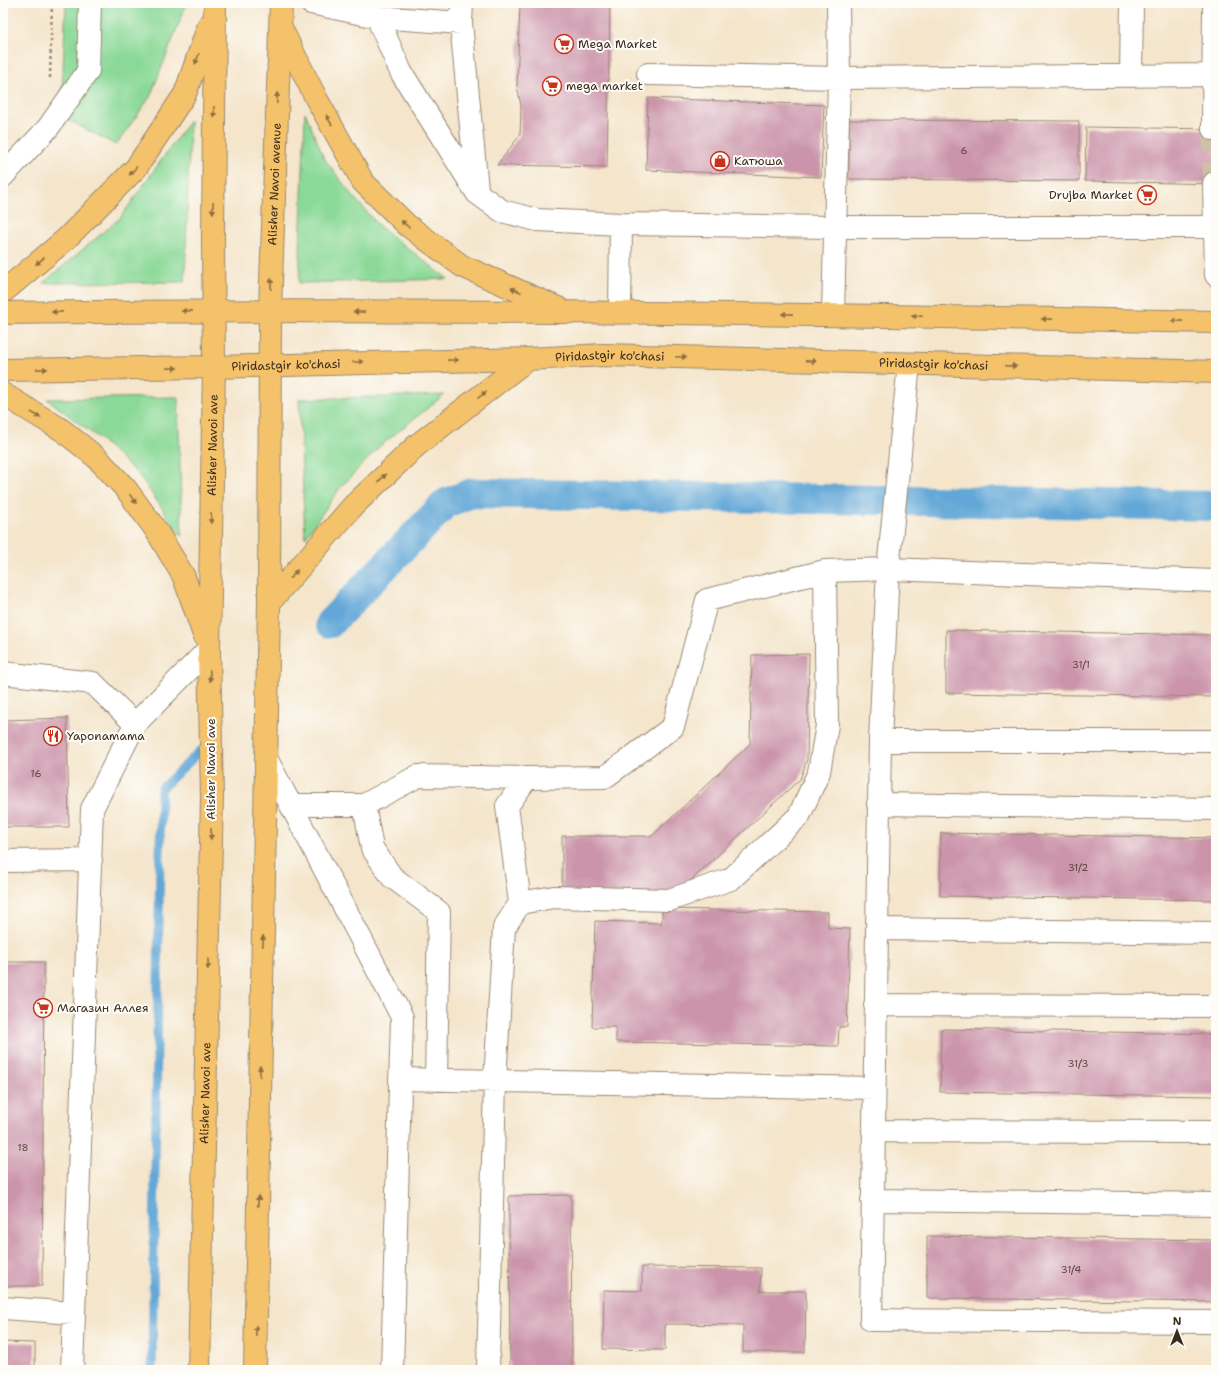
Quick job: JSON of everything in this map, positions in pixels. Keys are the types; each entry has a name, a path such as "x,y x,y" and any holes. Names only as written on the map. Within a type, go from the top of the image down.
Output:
{"main road":[{"name":"Alisher Navoi avenue","path":"270,365 270,310 281,3"},
{"path":"3,292 66,239 136,168 185,94 215,6"},
{"name":"Alisher Navoi ave","path":"199,1370 212,805 209,649 214,367 215,6"},
{"path":"280,27 316,98 363,182 407,225 462,266 565,311"},
{"path":"3,313 213,310 398,312 565,311 832,314 1216,322"},
{"name":"Piridastgir ko'chasi","path":"3,370 214,367 528,359 604,355 1216,372"},
{"path":"268,603 353,506 416,446 528,359"},
{"path":"255,1370 266,758 270,365"},
{"path":"3,394 62,430 97,458 126,489 156,530 184,577 209,649"}],"street":[{"path":"3,176 48,128 88,71 90,3"},
{"path":"311,3 377,17 462,13 477,193"},
{"path":"832,314 839,78 838,3"},
{"path":"1131,76 1132,3"},
{"path":"1213,129 1215,75 1214,3"},
{"path":"377,17 401,72 477,193 502,211 537,220 621,224 834,227 1215,227"},
{"path":"648,74 839,78 1215,75"},
{"path":"1214,183 1216,275"},
{"path":"620,312 621,224"},
{"path":"909,364 896,478 888,569 880,741 871,1320 1216,1322"},
{"path":"291,805 364,805 418,776 527,778 605,777 673,727 707,600 825,571 888,569 1216,581"},
{"path":"520,903 554,896 669,900 731,879 799,816 820,772 827,725 825,571"},
{"path":"72,1370 92,809 135,724 209,649"},
{"path":"3,673 93,683 135,724"},
{"path":"880,741 1216,741"},
{"path":"266,758 402,1017 392,1370"},
{"path":"488,1370 495,1081 504,928 520,903 507,806 527,778"},
{"path":"878,804 1216,809"},
{"path":"364,805 372,848 392,877 439,912 436,1080"},
{"path":"3,861 91,860"},
{"path":"877,929 1216,933"},
{"path":"875,1005 1216,1006"},
{"path":"400,1079 874,1088"},
{"path":"873,1131 1216,1132"},
{"path":"872,1200 1216,1204"},
{"path":"3,1308 74,1313"}],"path":[{"path":"50,81 52,3"}],"green space":[{"path":"66,3 187,3 150,97 116,145 61,116"},
{"path":"305,112 324,158 351,194 380,227 448,279 299,283"},
{"path":"190,120 185,282 43,283 120,218"},
{"path":"444,395 380,446 340,488 305,538 299,399"},
{"path":"178,397 182,537 139,475 101,440 47,399"}],"building":[{"name":"Mega Market","path":"520,3 610,3 607,167 497,165 520,135 521,106 517,86"},
{"path":"648,98 824,105 821,177 646,170"},
{"path":"849,120 1079,121 1079,181 849,179"},
{"path":"1086,127 1216,129 1216,184 1085,181"},
{"path":"946,630 1216,635 1216,697 946,693"},
{"path":"809,654 807,760 800,779 686,885 663,895 562,894 562,836 652,836 750,744 752,655"},
{"path":"67,718 69,827 3,827 3,720"},
{"path":"941,833 1216,838 1216,900 940,896"},
{"path":"662,909 828,912 828,928 850,929 847,1027 839,1027 838,1046 616,1042 616,1027 592,1027 595,921 662,923"},
{"path":"3,962 44,962 42,1286 3,1286"},
{"path":"941,1029 1216,1034 1216,1096 940,1092"},
{"path":"571,1195 572,1370 510,1370 509,1196"},
{"path":"927,1236 1216,1240 1216,1302 927,1298"},
{"path":"642,1267 761,1268 760,1291 806,1291 805,1352 743,1352 743,1325 665,1324 665,1350 603,1349 604,1290 642,1291"},
{"path":"3,1342 35,1343 35,1370 3,1370"}],"waterway":[{"path":"330,623 446,503 472,493 1216,506"},
{"path":"152,1370 161,789 200,751"}],"tunnel":[{"path":"1213,129 1214,183"}],"place":[{"name":"Mega Market","path":"564,44"},
{"name":"mega market","path":"552,86"},
{"name":"Катюша","path":"720,161"},
{"name":"Drujba Market","path":"1147,195"},
{"name":"Yaponamama","path":"53,736"},
{"name":"Магазин Аллея","path":"43,1008"}]}
